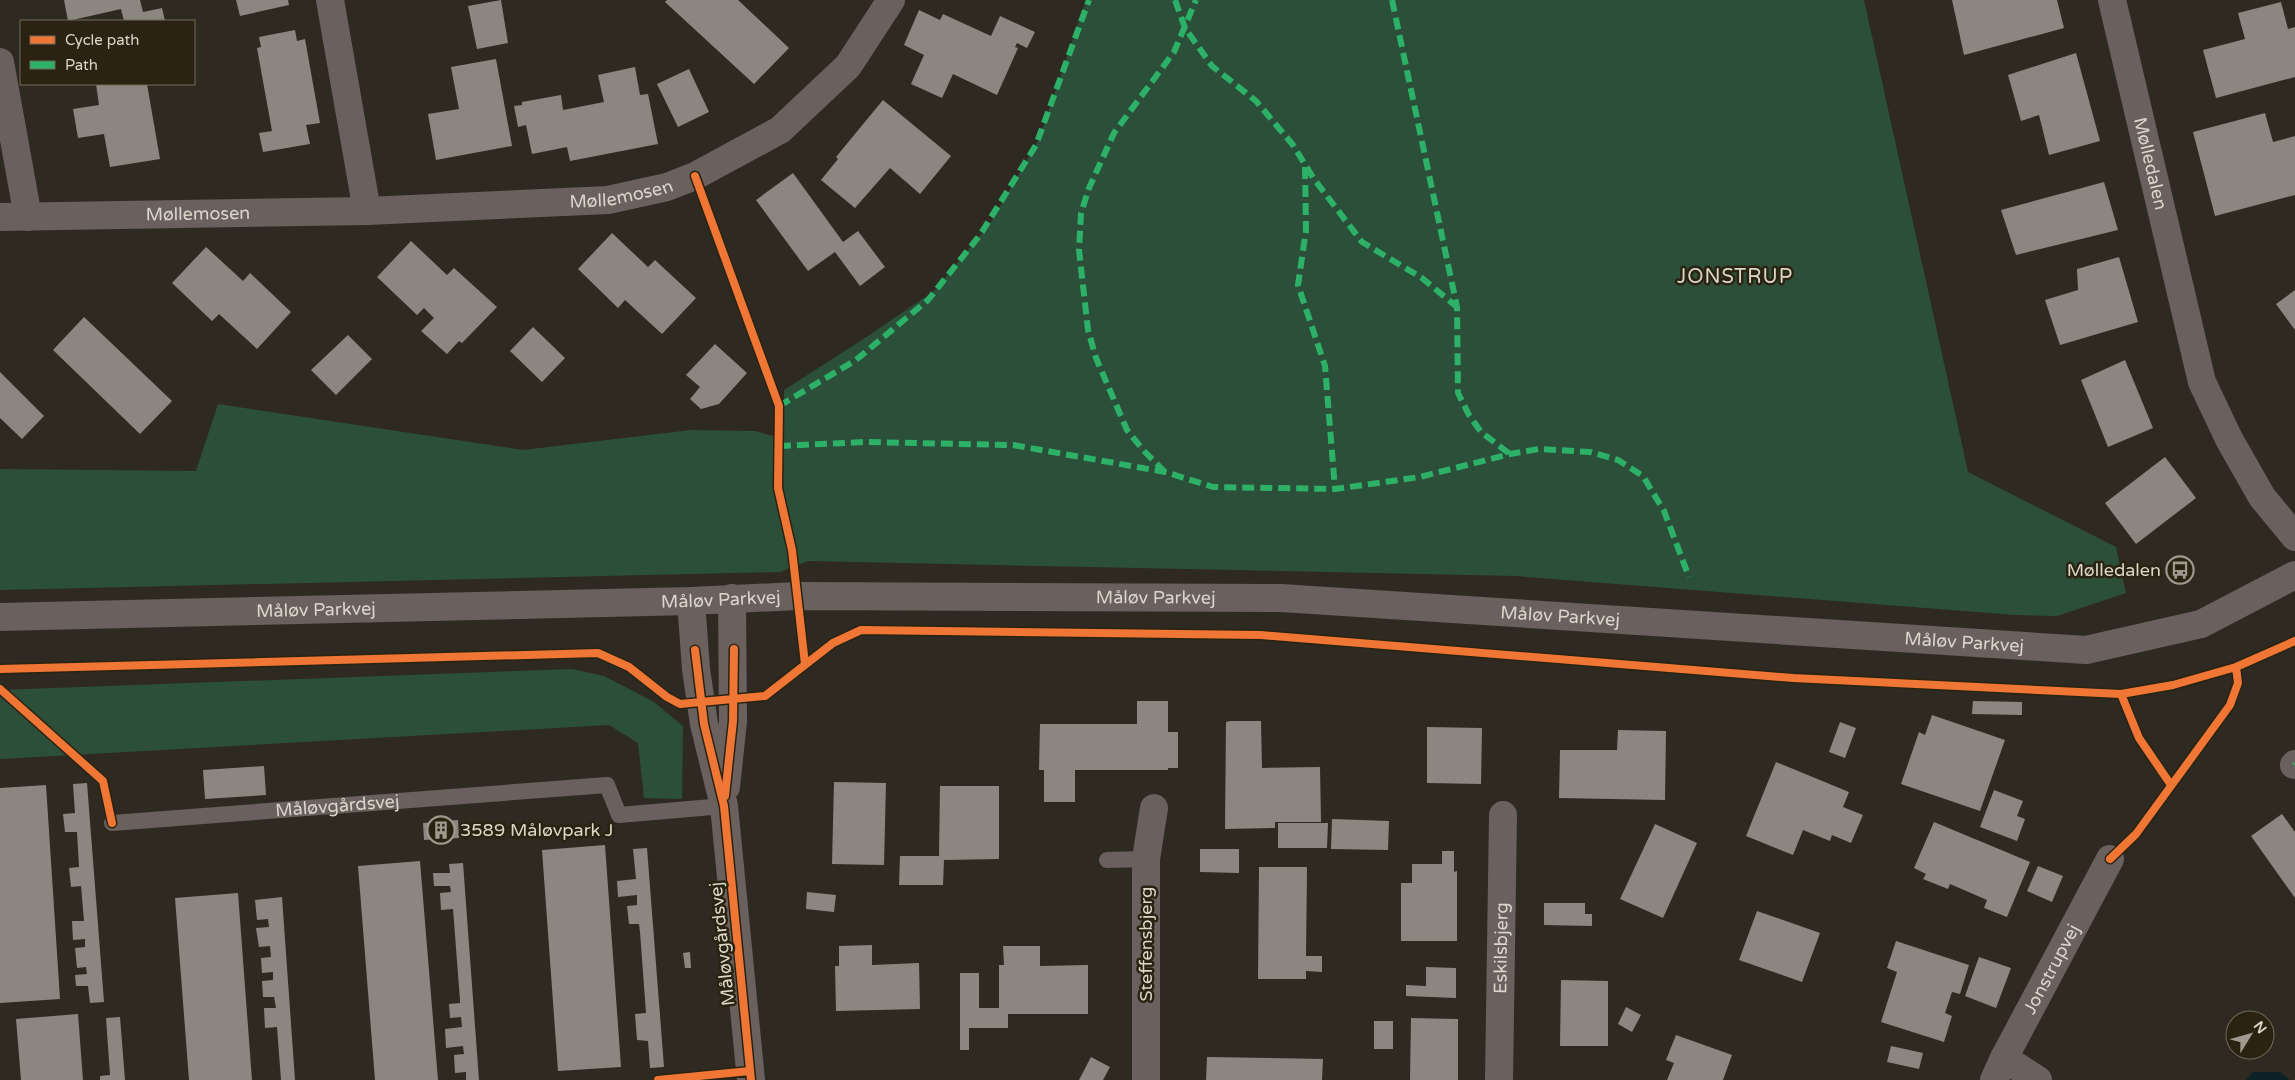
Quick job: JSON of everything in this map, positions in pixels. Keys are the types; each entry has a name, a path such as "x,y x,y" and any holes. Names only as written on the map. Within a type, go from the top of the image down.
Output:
{"street":[{"path":"330,0 367,211"},
{"name":"Møllemosen","path":"0,217 367,211 608,200 668,187 695,176 780,130 848,66 891,0"},
{"name":"Mølledalen","path":"2112,0 2202,382 2228,439 2262,496 2295,537"},
{"path":"0,62 28,217"},
{"name":"Måløv Parkvej","path":"0,617 797,596 1281,598 2086,650 2201,624 2295,575"},
{"name":"Måløvgårdsvej","path":"724,806 733,721 732,598"},
{"name":"Måløvgårdsvej","path":"691,600 696,669 704,724 724,806 751,1080"},
{"name":"Steffensbjerg","path":"1146,1080 1146,859 1154,808"},
{"name":"Eskilsbjerg","path":"1499,1080 1503,815"},
{"name":"Jonstrupvej","path":"1999,1069 2110,859"},
{"path":"1999,1069 2038,1080"}],"lane":[{"name":"Måløvgårdsvej","path":"112,823 607,785 619,815 724,806"},
{"path":"1107,860 1146,859"}],"green space":[{"path":"1086,0 1864,0 1968,472 2116,547 2126,593 2057,616 2015,615 1515,576 808,561 780,572 0,590 0,469 196,471 218,404 523,450 691,430 755,431 783,439 784,390 934,291 991,222 1039,139"},
{"path":"572,669 604,676 654,702 683,726 682,799 644,798 638,743 609,725 0,759 0,690"}],"water":[{"path":"2253,1072 2280,1072 2290,1080 2246,1080"}],"building":[{"path":"64,0 140,0 143,12 162,8 165,20 124,20 121,9 68,20"},
{"path":"236,0 288,0 289,5 240,16"},
{"path":"501,0 508,43 477,49 468,6"},
{"path":"667,0 738,0 789,48 754,84 665,2"},
{"path":"1952,0 2057,0 2064,28 1964,55"},
{"path":"2281,2 2288,29 2295,27 2295,77 2216,98 2203,50 2245,39 2238,13"},
{"path":"919,10 940,20 943,14 991,36 1000,16 1035,32 1027,48 1017,43 1015,47 1018,48 997,95 953,74 942,98 911,84 924,55 904,45"},
{"path":"295,30 297,41 305,39 320,123 306,125 310,144 263,152 259,133 272,131 257,48 261,47 259,37"},
{"path":"2076,53 2100,141 2049,155 2039,115 2021,121 2008,75"},
{"path":"496,59 512,146 436,160 428,114 459,109 451,67"},
{"path":"635,67 640,95 648,94 658,144 570,161 567,147 532,154 526,125 518,127 514,106 522,105 522,102 561,95 563,110 604,102 598,75"},
{"path":"689,69 709,112 678,127 657,84"},
{"path":"96,85 147,85 160,159 110,167 104,134 78,138 73,109 99,105"},
{"path":"883,100 951,156 920,194 890,168 855,208 821,180 838,159 836,157"},
{"path":"2265,113 2273,142 2295,136 2295,195 2215,216 2193,132"},
{"path":"793,173 843,242 858,231 885,267 860,286 835,252 808,271 756,200"},
{"path":"2104,182 2118,230 2016,255 2001,210"},
{"path":"612,233 648,267 655,260 696,298 662,334 625,300 618,308 578,269"},
{"path":"411,241 447,275 454,268 497,307 462,343 459,341 447,354 421,331 434,318 424,308 417,315 377,277"},
{"path":"206,247 243,281 250,273 291,312 257,349 219,314 212,321 172,283"},
{"path":"2119,257 2138,322 2060,345 2045,300 2078,290 2077,269"},
{"path":"2295,290 2295,330 2276,304"},
{"path":"84,317 172,401 140,434 53,350"},
{"path":"533,327 565,358 542,382 510,351"},
{"path":"348,335 372,359 336,395 311,370"},
{"path":"715,344 747,373 719,404 701,409 690,399 700,387 686,375"},
{"path":"2125,360 2153,428 2108,447 2081,380"},
{"path":"0,372 44,416 22,439 0,418"},
{"path":"2165,457 2196,498 2136,544 2105,503"},
{"path":"1137,701 1168,701 1168,732 1178,732 1178,768 1168,768 1168,770 1075,770 1075,802 1044,802 1044,770 1039,770 1040,724 1137,724"},
{"path":"1973,701 2022,702 2022,715 1972,714"},
{"path":"1932,715 2005,740 1980,811 1901,784 1919,732 1925,735"},
{"path":"1261,721 1262,768 1320,767 1321,822 1275,822 1275,828 1225,829 1226,722"},
{"path":"1840,722 1856,728 1845,758 1829,752"},
{"path":"1427,727 1482,728 1481,784 1427,783"},
{"path":"1618,730 1666,731 1665,800 1559,798 1560,750 1617,750"},
{"path":"1776,762 1849,792 1843,807 1863,815 1851,843 1832,835 1830,841 1803,830 1793,855 1746,836"},
{"path":"264,766 266,795 205,799 203,770"},
{"path":"834,782 886,783 884,865 832,864"},
{"path":"87,783 104,1002 90,1003 88,986 76,986 75,975 87,974 86,967 77,968 75,948 85,947 85,939 73,940 72,921 84,921 81,886 71,887 69,868 79,867 77,832 65,832 63,814 75,813 73,784"},
{"path":"46,785 60,999 0,1003 0,788"},
{"path":"940,786 999,786 999,859 944,860 943,885 899,885 900,856 939,856"},
{"path":"1994,790 2023,801 2017,816 2025,819 2017,841 1980,827"},
{"path":"2282,814 2295,832 2295,898 2251,836"},
{"path":"1332,819 1389,821 1388,850 1331,849"},
{"name":"3589 Måløvpark J","path":"458,820 459,838 424,840 423,823"},
{"path":"1934,822 2030,862 2007,917 1984,908 1987,900 1950,884 1948,889 1923,879 1926,874 1914,868"},
{"path":"1278,823 1328,823 1327,848 1278,848"},
{"path":"1655,824 1697,843 1663,918 1620,899"},
{"path":"605,845 621,1067 558,1071 542,850"},
{"path":"647,848 664,1067 650,1068 648,1041 637,1040 635,1014 646,1013 639,924 629,924 627,906 637,905 637,895 618,897 617,881 636,879 633,849"},
{"path":"1200,849 1239,849 1239,873 1200,872"},
{"path":"1442,851 1454,851 1454,872 1457,871 1457,941 1401,941 1401,883 1412,883 1412,864 1442,864"},
{"path":"420,861 438,1080 375,1080 358,866"},
{"path":"463,863 479,1080 466,1080 466,1072 455,1073 454,1055 464,1054 463,1046 446,1048 445,1029 462,1027 461,1017 450,1018 449,1004 460,1003 460,1000 453,909 441,910 440,893 451,892 450,886 434,886 433,873 450,873 449,864"},
{"path":"2038,866 2063,876 2052,902 2027,891"},
{"path":"1259,867 1307,867 1306,956 1322,956 1322,972 1306,971 1306,979 1258,979"},
{"path":"807,892 836,895 834,912 806,909"},
{"path":"238,893 252,1080 189,1080 175,898"},
{"path":"282,897 295,1080 281,1080 277,1027 265,1028 264,1008 276,1008 274,997 263,997 262,981 273,980 273,972 262,973 261,958 271,957 270,946 259,947 256,928 269,927 268,919 257,920 255,900"},
{"path":"1544,903 1585,903 1585,914 1592,914 1592,926 1544,925"},
{"path":"1757,911 1820,933 1802,982 1739,960"},
{"path":"1896,941 1969,965 1960,994 1952,992 1945,1013 1952,1016 1944,1042 1881,1022 1897,972 1887,968"},
{"path":"872,945 872,965 919,963 920,1009 836,1011 835,966 839,966 839,946"},
{"path":"1003,946 1040,946 1040,966 1088,965 1088,1014 1008,1014 1008,1028 969,1028 969,1050 960,1050 960,973 979,973 979,1008 999,1008 999,965 1004,965"},
{"path":"690,952 691,968 685,968 683,953"},
{"path":"1979,957 2011,968 1996,1008 1965,996"},
{"path":"1426,967 1456,968 1456,998 1406,996 1406,985 1426,986"},
{"path":"1561,980 1608,981 1608,1046 1560,1046"},
{"path":"1626,1007 1641,1015 1632,1032 1618,1024"},
{"path":"78,1014 83,1080 21,1080 16,1019"},
{"path":"120,1017 125,1080 100,1080 100,1076 110,1075 106,1018"},
{"path":"1411,1018 1458,1019 1458,1080 1410,1080"},
{"path":"1374,1021 1393,1021 1393,1049 1374,1049"},
{"path":"1676,1035 1732,1055 1723,1080 1667,1080 1674,1063 1666,1060"},
{"path":"1891,1046 1923,1053 1919,1069 1887,1062"},
{"path":"1091,1057 1110,1067 1103,1080 1079,1080"},
{"path":"1207,1057 1323,1059 1322,1080 1206,1080"}],"marked path":[{"path":"779,406 856,360 928,300 980,235 1036,145 1089,0"},
{"path":"1175,0 1185,28 1212,66 1256,101 1293,145 1314,179 1362,242 1422,278 1457,307"},
{"path":"1165,472 1127,430 1096,358 1088,330 1079,250 1081,213 1089,188 1114,133 1174,52 1196,0"},
{"path":"1392,0 1457,307 1458,393 1469,415 1481,432 1510,454"},
{"path":"1305,167 1306,230 1298,285 1325,366 1335,489"},
{"path":"779,446 865,442 1013,445 1165,472 1213,487 1335,489 1420,477 1510,454 1539,449 1590,452 1618,460 1643,476 1664,511 1689,577"}],"cycle path":[{"path":"695,176 779,406 778,488 792,550 805,664"},
{"path":"0,669 598,653 629,667 667,697 680,704 765,696 833,643 861,630 1261,635 1793,678 2121,694 2173,685 2236,667 2295,641"},
{"path":"725,796 733,721 734,649"},
{"path":"695,650 704,724 724,806 751,1080"},
{"path":"2110,859 2136,834 2230,705 2238,683 2236,667"},
{"path":"0,689 103,781 112,823"},
{"path":"2121,694 2139,738 2171,785"},
{"path":"658,1080 750,1071"}],"place":[{"name":"Mølledalen","path":"2180,570"},
{"name":"3589 Måløvpark J","path":"441,830"}],"district":[{"name":"JONSTRUP","path":"1735,277"}]}
